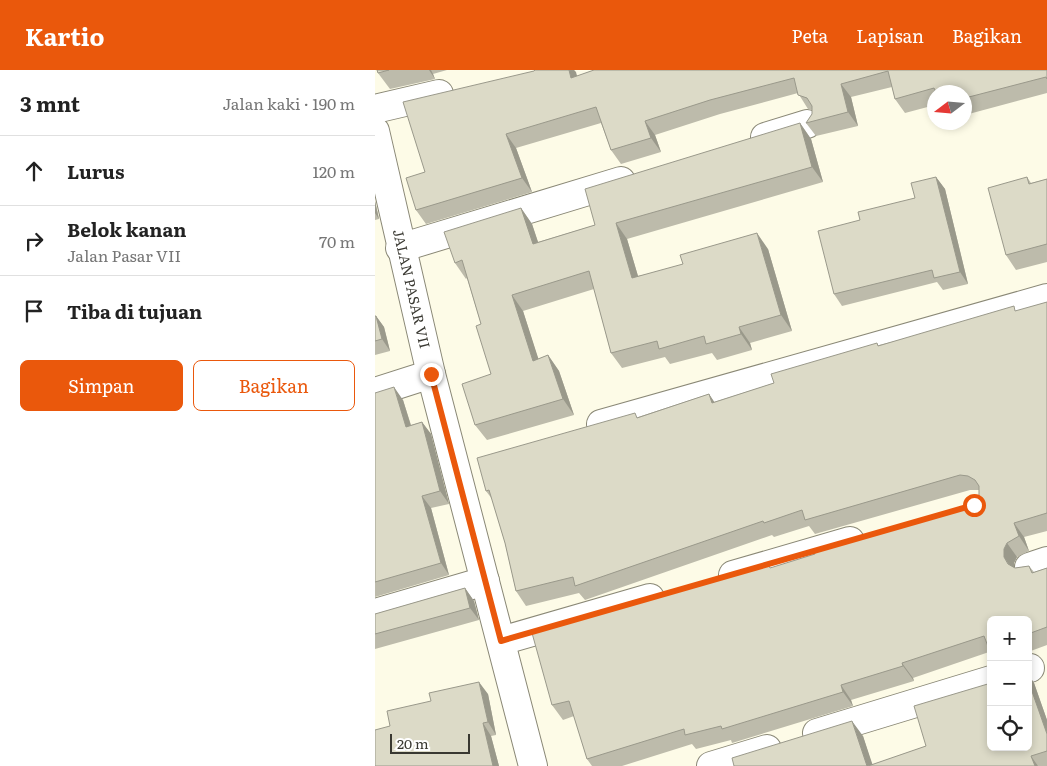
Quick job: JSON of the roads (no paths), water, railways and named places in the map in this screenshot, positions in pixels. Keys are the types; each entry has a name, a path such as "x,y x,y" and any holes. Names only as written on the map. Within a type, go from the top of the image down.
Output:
{"street":[{"path":"375,109 462,89"},
{"path":"741,144 807,124"},
{"name":"JALAN PASAR VII","path":"375,131 400,248 431,374 533,766"},
{"path":"400,248 645,174"},
{"path":"579,430 1047,298"},
{"path":"375,392 431,374"},
{"path":"454,466 483,458"},
{"path":"709,581 870,535"},
{"path":"375,613 485,581"},
{"path":"501,641 671,592"},
{"path":"711,766 987,681"}]}
